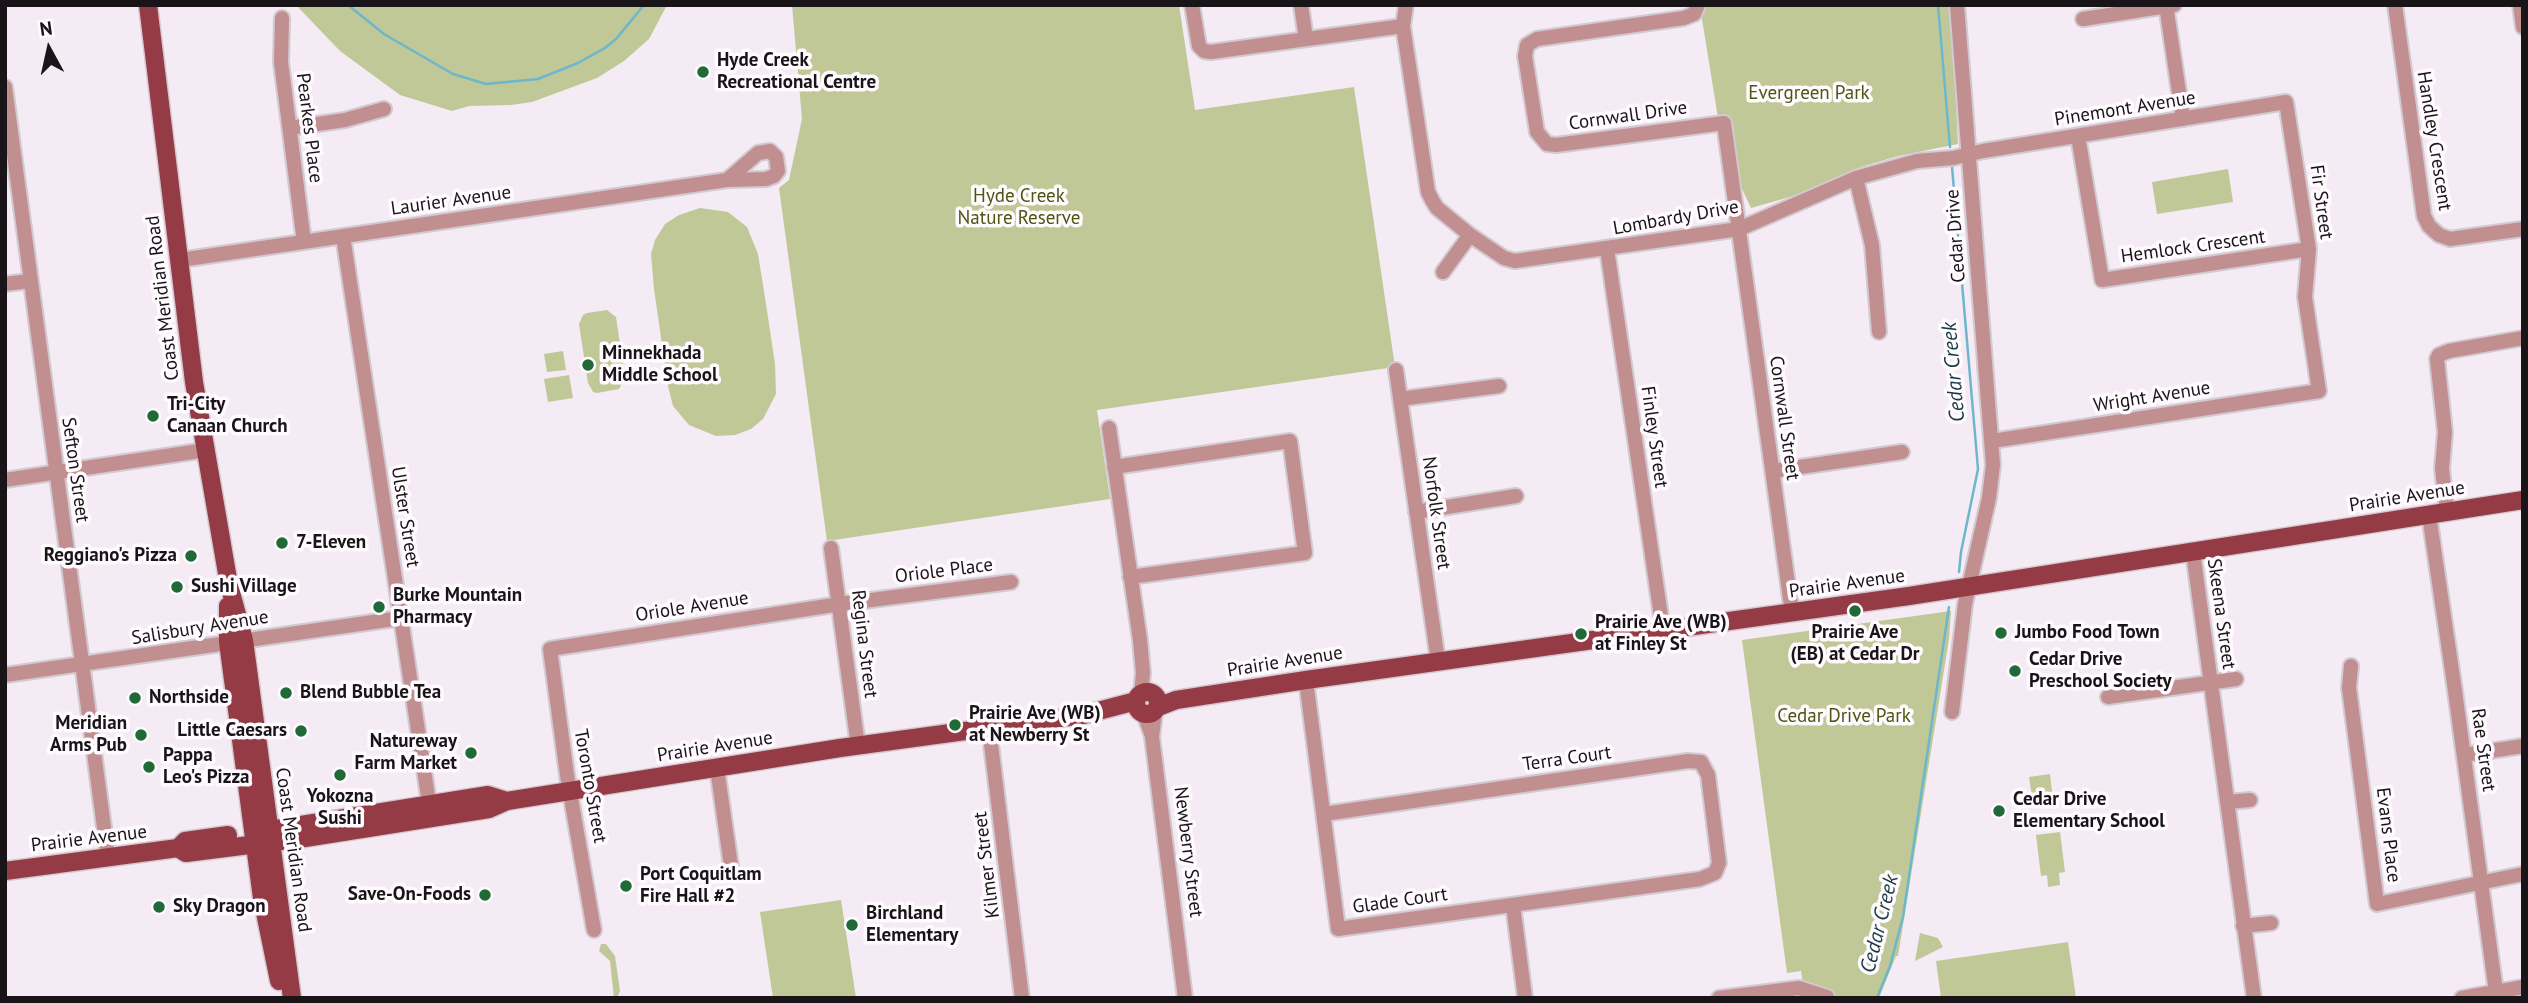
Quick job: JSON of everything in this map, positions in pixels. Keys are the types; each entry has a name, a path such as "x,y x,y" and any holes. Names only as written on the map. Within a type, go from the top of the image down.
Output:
{"main road":[{"name":"Coast Meridian Road","path":"148,5 194,382 229,585 262,837 262,898 282,998"},
{"name":"Prairie Avenue","path":"5,871 178,848 185,841 305,838 489,809 507,801 1097,712 1103,708 1792,613 2523,500"},
{"name":"Prairie Avenue","path":"262,837 429,803 488,795 507,801"},
{"name":"Coast Meridian Road","path":"262,837 275,873 292,998"},
{"path":"275,873 290,852 305,838"}],"street":[{"path":"1192,5 1200,48 1211,52 1403,26"},
{"path":"1301,5 1306,39"},
{"name":"Lombardy Drive","path":"1406,5 1403,26 1428,192 1437,208 1469,235 1504,258 1515,261 1739,229 1856,178 1917,161 1969,154"},
{"name":"Cornwall Drive","path":"1698,5 1694,14 1684,18 1537,39 1530,43 1525,56 1537,132 1543,142 1556,145 1724,123 1739,229"},
{"name":"Cedar Drive","path":"1952,712 1968,587 1989,498 1993,465 1958,5"},
{"name":"Handley Crescent","path":"2395,5 2424,216 2428,226 2450,239 2523,229"},
{"path":"2520,5 2523,27"},
{"path":"2083,19 2169,6 2183,118"},
{"name":"Pearkes Place","path":"282,18 281,62 304,242"},
{"name":"Sefton Street","path":"5,87 108,857"},
{"name":"Pinemont Avenue","path":"1969,154 2286,102"},
{"name":"Fir Street","path":"2286,102 2309,249 2305,297 2319,391"},
{"path":"290,128 345,120 384,109"},
{"name":"Hemlock Crescent","path":"2078,136 2102,280 2309,249"},
{"path":"1856,178 1872,245 1879,332"},
{"name":"Laurier Avenue","path":"180,260 727,180"},
{"name":"Cornwall Street","path":"1739,229 1792,613"},
{"path":"1443,272 1469,235"},
{"name":"Ulster Street","path":"343,236 429,803"},
{"name":"Finley Street","path":"1607,249 1663,630"},
{"path":"5,284 30,281"},
{"path":"2448,511 2442,469 2445,432 2437,359 2439,355 2449,351 2523,338"},
{"name":"Norfolk Street","path":"1396,370 1438,661"},
{"path":"1400,399 1499,386"},
{"name":"Wright Avenue","path":"1992,440 2319,391"},
{"name":"Newberry Street","path":"1109,428 1185,998"},
{"path":"1114,467 1290,441 1305,553 1130,577"},
{"path":"5,480 206,450"},
{"path":"1773,471 1902,452"},
{"path":"1416,512 1516,496"},
{"name":"Rae Street","path":"2429,515 2496,992"},
{"name":"Regina Street","path":"831,548 858,746"},
{"name":"Skeena Street","path":"2193,552 2254,998"},
{"name":"Oriole Place","path":"840,604 1011,582"},
{"name":"Oriole Avenue","path":"550,649 840,604"},
{"name":"Salisbury Avenue","path":"5,676 401,618"},
{"name":"Toronto Street","path":"550,649 570,792 594,930"},
{"name":"Evans Place","path":"2351,666 2349,688 2377,904 2482,884"},
{"name":"Skeena Street","path":"2211,682 2236,679"},
{"name":"Glade Court","path":"1306,680 1338,929 1700,879 1715,873"},
{"path":"2108,697 2211,682"},
{"name":"Kilmer Street","path":"989,728 1022,998"},
{"path":"2464,755 2523,747"},
{"name":"Terra Court","path":"1324,814 1688,761 1701,762 1708,775 1719,863 1715,873"},
{"path":"717,768 730,866"},
{"path":"2227,803 2250,800"},
{"path":"2482,884 2523,874"},
{"path":"1513,905 1525,998"},
{"path":"2243,926 2271,923"},
{"path":"2462,998 2523,987"},
{"path":"1719,998 1799,988 1827,997"}],"green space":[{"path":"296,5 667,5 649,39 624,61 597,78 532,102 469,106 452,111 400,95 340,51"},
{"name":"Hyde Creek Nature Reserve","path":"792,5 1179,5 1195,110 1354,87 1395,367 1097,410 1110,499 827,541 779,188 789,180 802,119"},
{"name":"Evergreen Park","path":"1703,5 1951,5 1958,144 1898,156 1861,167 1807,192 1751,208 1737,178 1718,118 1702,19"},
{"path":"2228,169 2233,202 2157,214 2152,182"},
{"path":"700,208 728,212 747,227 758,254 766,304 775,364 776,394 763,419 751,429 735,435 716,436 689,425 673,406 668,386 651,254 655,240 665,224 679,215"},
{"path":"607,310 616,317 625,378 619,389 597,393 593,392 588,383 579,324 587,313"},
{"path":"563,351 566,370 547,372 544,354"},
{"path":"569,375 573,398 548,402 544,379"},
{"name":"Cedar Drive Park","path":"1951,611 1949,639 1898,956 1879,998 1805,998 1801,971 1787,973 1742,640"},
{"path":"2050,774 2053,800 2033,803 2029,777"},
{"path":"2060,832 2065,872 2059,873 2060,885 2048,887 2047,875 2041,876 2036,835"},
{"path":"841,900 856,998 773,998 760,912"},
{"path":"1920,933 1938,938 1943,947 1915,961"},
{"path":"2068,942 2076,998 1941,998 1936,961"},
{"path":"601,944 606,944 615,956 620,991 617,998 614,998 610,961 599,951"}],"waterway":[{"path":"348,5 384,34 453,74 486,84 538,79 578,63 616,39 644,5"},
{"name":"Cedar Creek","path":"1938,5 1950,147"},
{"name":"Cedar Creek","path":"1952,167 1978,469 1959,572"},
{"name":"Cedar Creek","path":"1877,998 1890,966 1903,917 1949,607"}],"place":[{"name":"Hyde Creek Recreational Centre","path":"703,72"},
{"name":"Minnekhada Middle School","path":"588,365"},
{"name":"Tri-City Canaan Church","path":"153,416"},
{"name":"7-Eleven","path":"282,543"},
{"name":"Reggiano's Pizza","path":"191,556"},
{"name":"Sushi Village","path":"177,587"},
{"name":"Burke Mountain Pharmacy","path":"379,607"},
{"name":"Prairie Ave (EB) at Cedar Dr","path":"1855,611"},
{"name":"Jumbo Food Town","path":"2001,633"},
{"name":"Prairie Ave (WB) at Finley St","path":"1581,634"},
{"name":"Cedar Drive Preschool Society","path":"2015,671"},
{"name":"Blend Bubble Tea","path":"286,693"},
{"name":"Northside","path":"135,698"},
{"name":"Prairie Ave (WB) at Newberry St","path":"955,725"},
{"name":"Little Caesars","path":"301,731"},
{"name":"Meridian Arms Pub","path":"141,735"},
{"name":"Natureway Farm Market","path":"471,753"},
{"name":"Pappa Leo's Pizza","path":"149,767"},
{"name":"Yokozna Sushi","path":"340,775"},
{"name":"Cedar Drive Elementary School","path":"1999,811"},
{"name":"Port Coquitlam Fire Hall #2","path":"626,886"},
{"name":"Save-On-Foods","path":"485,895"},
{"name":"Sky Dragon","path":"159,907"},
{"name":"Birchland Elementary","path":"852,925"}]}
